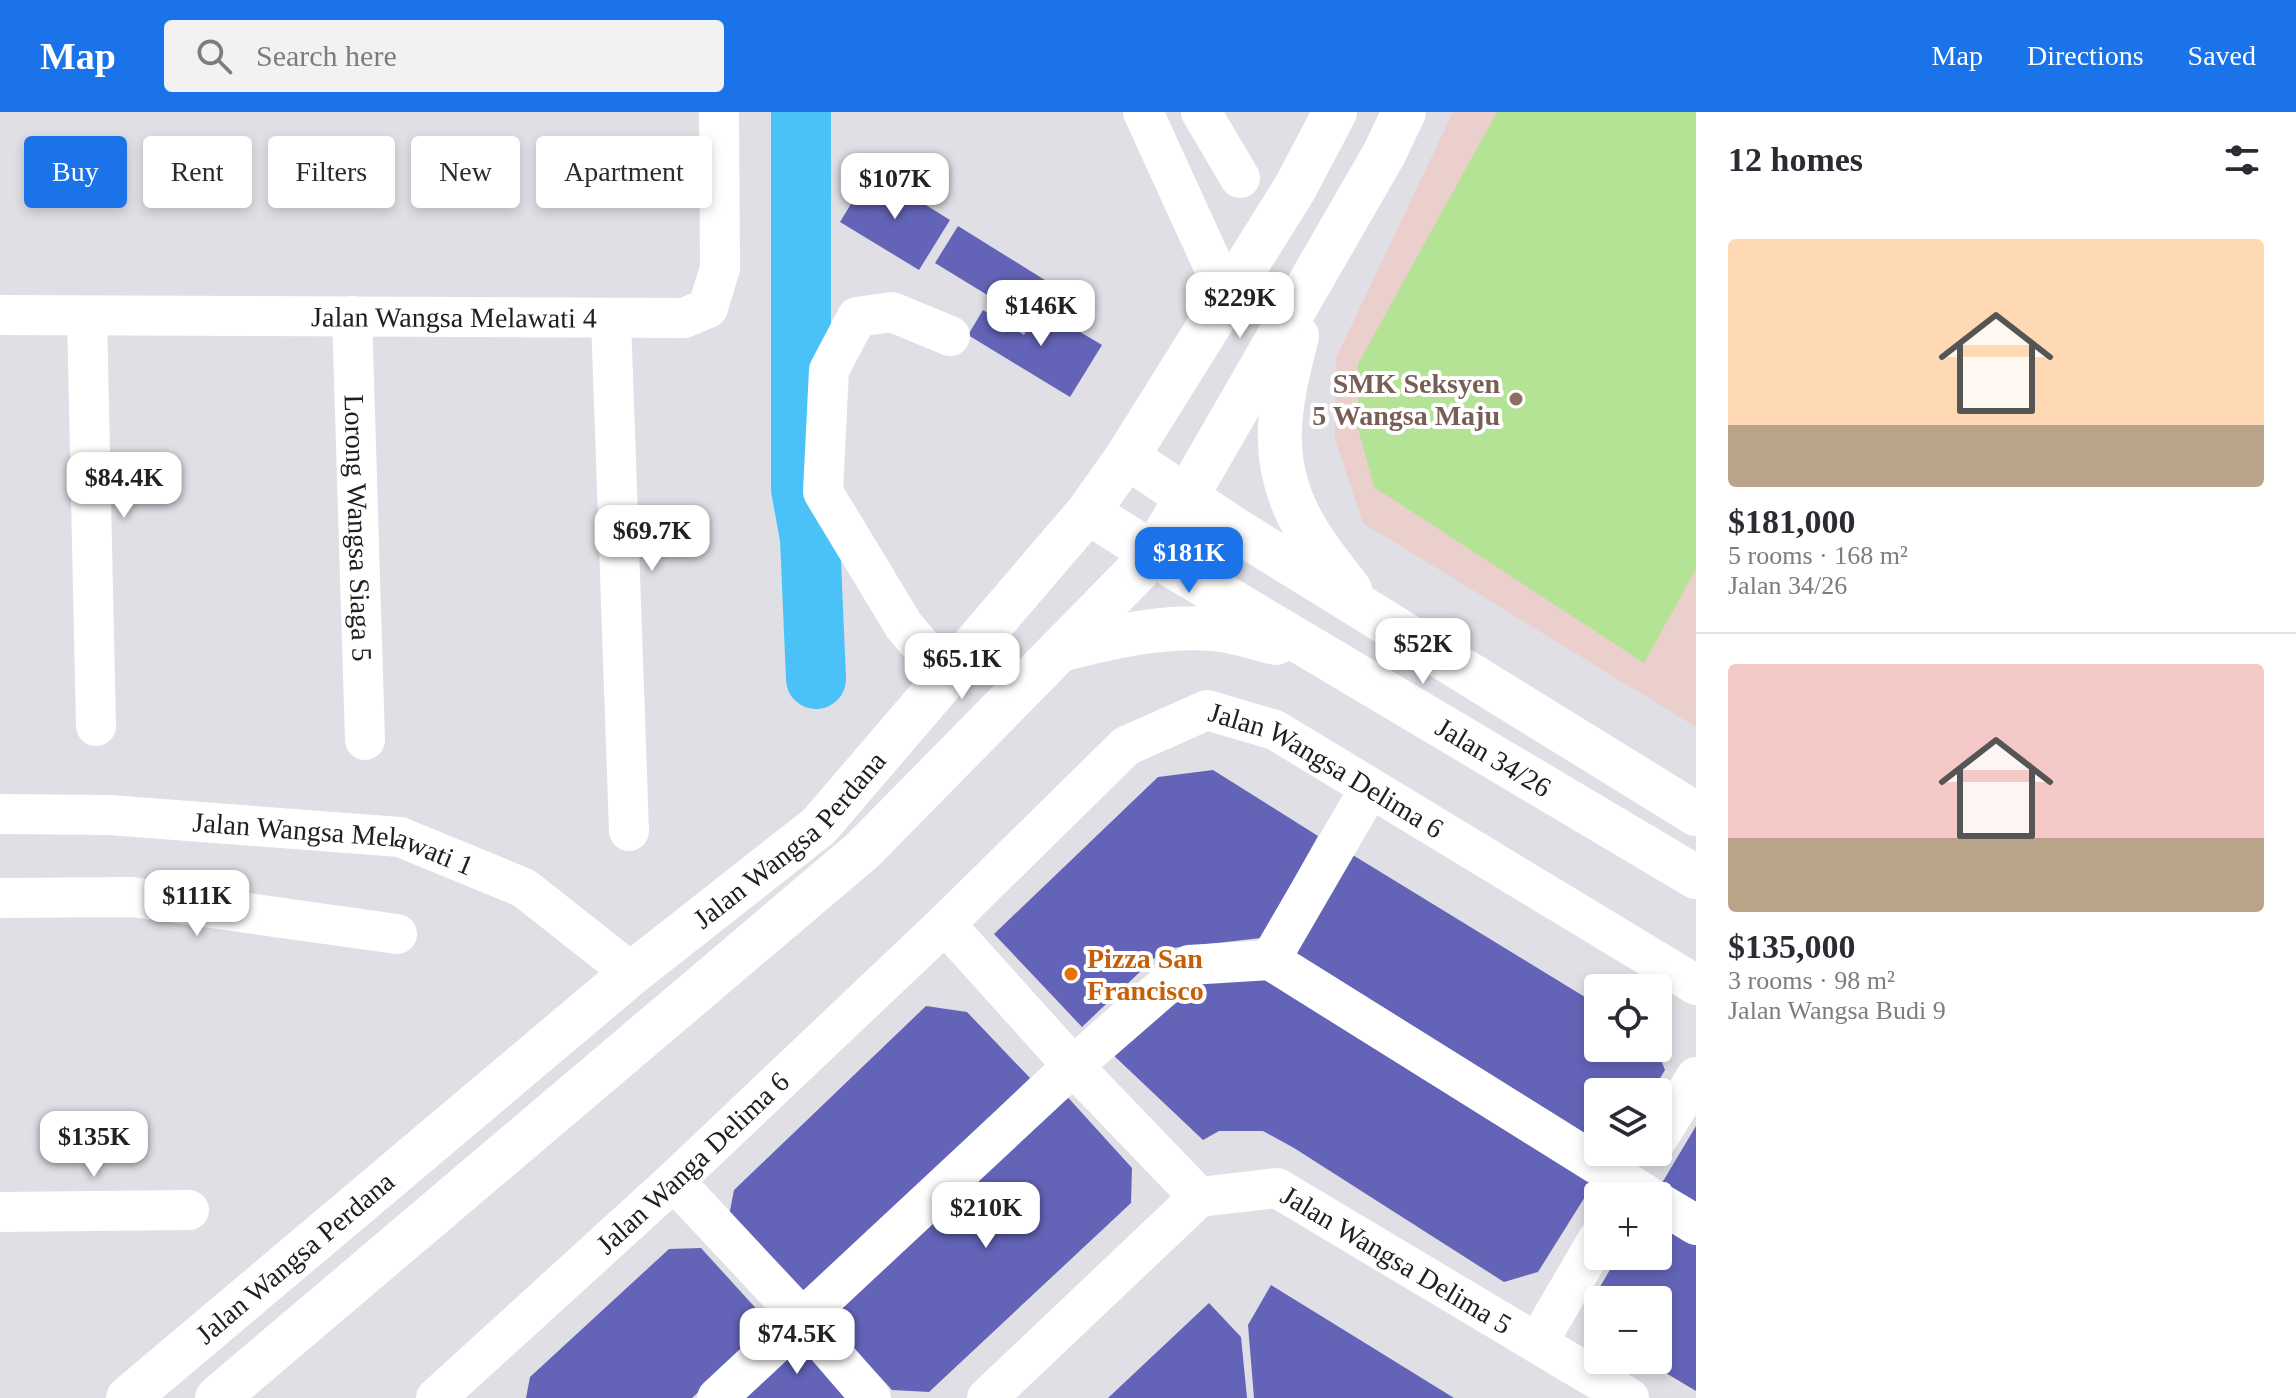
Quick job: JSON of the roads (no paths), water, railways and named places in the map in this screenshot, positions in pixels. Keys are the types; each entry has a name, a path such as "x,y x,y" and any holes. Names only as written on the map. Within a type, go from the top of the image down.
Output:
{"main road":[{"name":"Jalan Wangsa Perdana","path":"128,1398 632,973 819,826 1088,512 1127,457 1295,188 1335,112"},
{"name":"Jalan Wangsa Perdana","path":"217,1398 863,850 1153,555 1311,283 1384,154 1404,112"},
{"path":"1311,283 1283,393 1278,437 1288,492 1309,534 1364,609"},
{"name":"Jalan 34/26","path":"1127,457 1364,609 1696,814"},
{"name":"Jalan 34/26","path":"1088,512 1153,555 1696,877"},
{"path":"1060,650 1136,631 1218,629 1317,653"}],"street":[{"name":"Jalan Wangsa Melawati 4","path":"0,315 684,318 708,308 720,268 719,112"},
{"path":"1143,112 1227,296"},
{"path":"1201,112 1240,178"},
{"path":"947,676 904,626 823,492 829,370 857,317 892,312 950,336"},
{"path":"87,316 96,726"},
{"name":"Lorong Wangsa Siaga 5","path":"352,316 365,740"},
{"path":"611,318 629,831"},
{"name":"Jalan Wangsa Delima 6","path":"945,924 1126,746 1207,710 1275,730 1696,985"},
{"path":"1270,960 1370,788"},
{"name":"Jalan Wangsa Melawati 1","path":"0,814 109,815 400,837 524,888 632,973"},
{"path":"0,898 132,897 397,934"},
{"path":"945,924 1073,1066 1199,1197 987,1398"},
{"name":"Jalan Wanga Delima 6","path":"461,1390 674,1181 945,924"},
{"path":"717,1398 1073,1066 1189,965 1270,960 1635,1182"},
{"path":"1672,1116 1696,1077"},
{"path":"674,1181 802,1318 871,1398"},
{"name":"Jalan Wangsa Delima 5","path":"1199,1197 1277,1188 1629,1398"},
{"path":"1672,1208 1696,1225"},
{"path":"0,1212 189,1210"},
{"path":"1538,1342 1584,1263"}],"waterway":[{"path":"801,112 801,489 810,538 816,679"}],"place":[{"name":"SMK Seksyen 5 Wangsa Maju","path":"1516,399"},
{"name":"Pizza San Francisco","path":"1071,974"}]}
